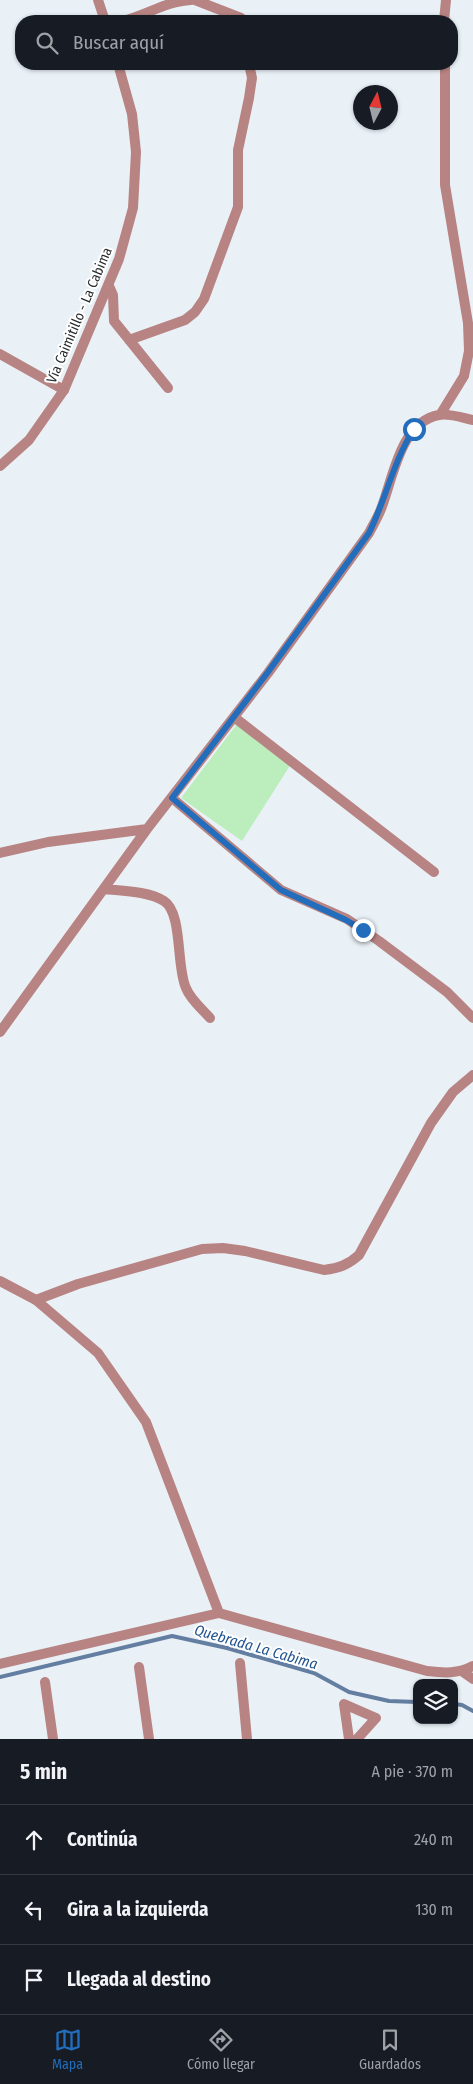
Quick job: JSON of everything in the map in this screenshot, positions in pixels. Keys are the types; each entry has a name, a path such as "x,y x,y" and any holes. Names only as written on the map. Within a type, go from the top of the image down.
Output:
{"street":[{"path":"98,0 103,15"},
{"path":"138,15 183,0 191,0"},
{"path":"195,0 233,15"},
{"path":"445,15 446,0"},
{"name":"Vía Caimitillo - La Cabima","path":"0,466 29,440 64,390 119,259 133,208 135,161 132,114 120,70"},
{"path":"129,340 185,320 195,312 204,299 238,206 238,150 249,98 252,78 250,70"},
{"path":"440,415 464,376 469,351 468,323 445,185 445,70"},
{"path":"109,286 113,294 114,321 168,388"},
{"path":"0,354 64,390"},
{"path":"0,1032 148,829 234,717 369,533 381,509 394,468 414,429 424,420 440,415 473,420"},
{"path":"234,717 434,872"},
{"path":"172,798 281,890 346,920 379,941 447,992 473,1018"},
{"path":"0,852 48,842 148,829"},
{"path":"104,889 151,895 165,901 172,909 181,972 186,989 210,1018"},
{"path":"36,1300 87,1282 202,1249 223,1248 238,1250 324,1270 350,1264 359,1255 431,1123 453,1092 473,1075"},
{"path":"0,1281 36,1300 98,1353 146,1422 219,1613"},
{"path":"0,1664 219,1613 427,1671 442,1673 463,1672 473,1666"},
{"path":"240,1663 247,1739"},
{"path":"139,1667 148,1739"},
{"path":"463,1672 473,1679"},
{"path":"45,1682 53,1739"},
{"path":"349,1739 344,1704 376,1718 357,1739"}],"green space":[{"path":"237,724 291,764 242,841 181,798"}],"waterway":[{"name":"Quebrada La Cabima","path":"0,1677 172,1636 227,1648 314,1673 349,1692 389,1701 413,1702"},
{"name":"Quebrada La Cabima","path":"458,1704 473,1711"}],"route":[{"path":"363,930 346,920 281,890 172,798 268,672 369,533 381,509 394,468 414,429"}]}
